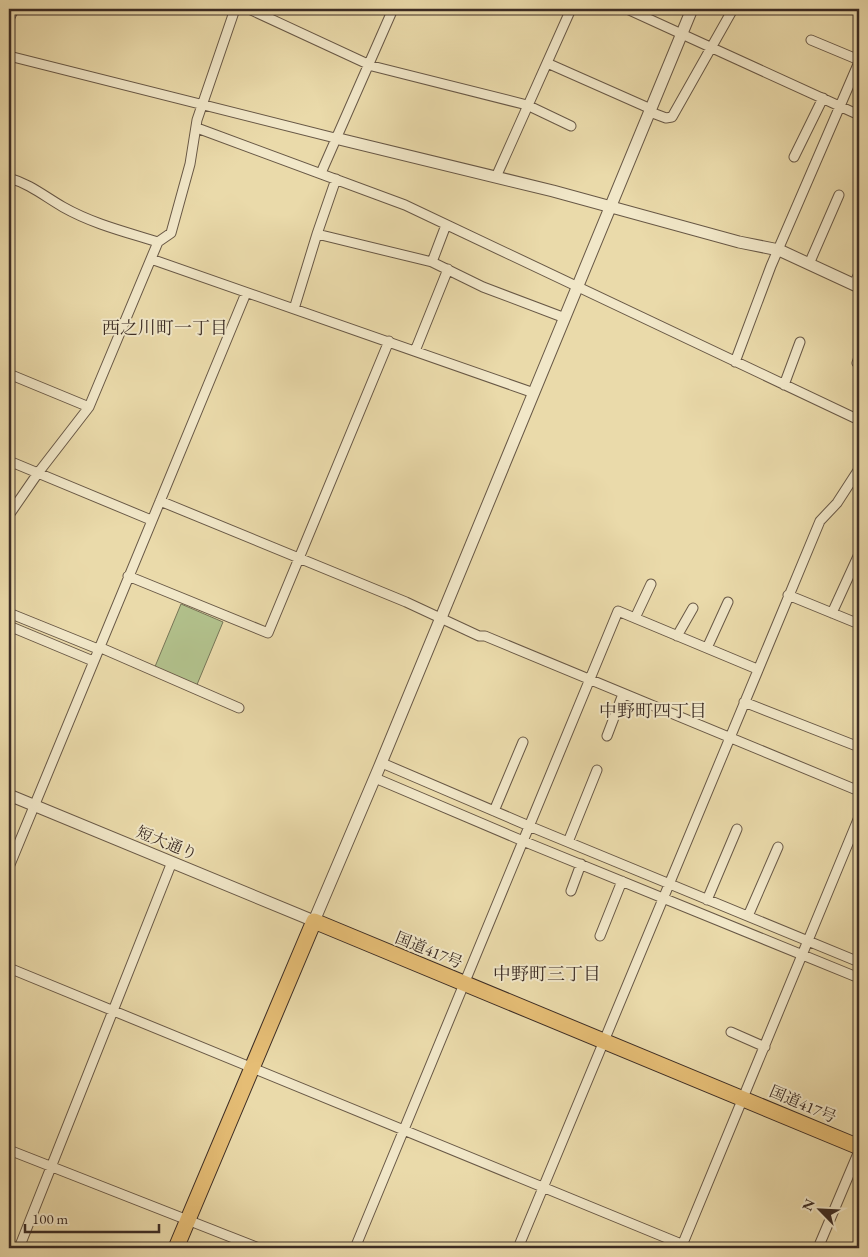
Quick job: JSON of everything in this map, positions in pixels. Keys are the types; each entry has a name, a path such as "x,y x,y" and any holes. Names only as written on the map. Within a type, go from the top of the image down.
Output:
{"highway":[{"name":"国道417号","path":"314,921 859,1147"},
{"path":"176,1248 314,921"}],"street":[{"path":"9,19 14,9"},
{"path":"9,515 38,473 89,408 158,242 171,233 190,164 197,120 235,9"},
{"path":"249,9 369,64 527,105 571,126"},
{"path":"321,173 393,9"},
{"path":"496,177 571,9"},
{"path":"627,9 859,115"},
{"path":"314,921 441,619 692,9"},
{"path":"547,63 666,118 672,117 733,9"},
{"path":"735,362 778,250 859,61 810,40"},
{"path":"9,56 496,177 739,242 778,250 857,286 859,273"},
{"path":"794,157 823,98"},
{"path":"197,128 405,206 859,420"},
{"path":"9,178 35,188 62,207 93,222 158,242"},
{"path":"294,309 336,179"},
{"path":"809,264 839,195"},
{"path":"432,262 446,225"},
{"path":"317,234 432,262 482,287 565,318"},
{"path":"151,259 534,392"},
{"path":"415,351 448,269"},
{"path":"9,867 246,293"},
{"path":"128,576 268,633 389,341"},
{"path":"784,385 800,342"},
{"path":"9,374 89,408"},
{"path":"9,461 151,520"},
{"path":"518,1248 820,521 856,482 859,469"},
{"path":"160,501 859,791"},
{"path":"832,613 859,554"},
{"path":"635,618 651,584"},
{"path":"788,595 859,624"},
{"path":"707,648 728,602"},
{"path":"677,636 693,608"},
{"path":"355,1248 618,611 757,669"},
{"path":"9,613 96,653 239,708"},
{"path":"9,626 96,653"},
{"path":"607,736 623,694"},
{"path":"744,702 859,747"},
{"path":"494,811 523,742"},
{"path":"568,842 598,770"},
{"path":"378,771 494,811 526,833 581,864 622,881 707,900 748,916 859,978"},
{"path":"378,771 526,833 568,842 666,891 806,948 859,962"},
{"name":"短大通り","path":"9,795 314,921"},
{"path":"681,1246 744,1099 859,818"},
{"path":"707,900 737,829"},
{"path":"748,916 778,847"},
{"path":"19,1248 172,862"},
{"path":"571,891 581,864"},
{"path":"600,936 622,881"},
{"path":"9,968 252,1066 681,1246 691,1248"},
{"path":"730,1032 765,1047"},
{"path":"9,1150 259,1248"},
{"path":"818,1248 859,1151"}],"green space":[{"path":"181,604 223,622 196,687 154,669"}],"district":[{"name":"西之川町一丁目","path":"165,327"},
{"name":"中野町四丁目","path":"653,710"},
{"name":"中野町三丁目","path":"547,973"}]}
